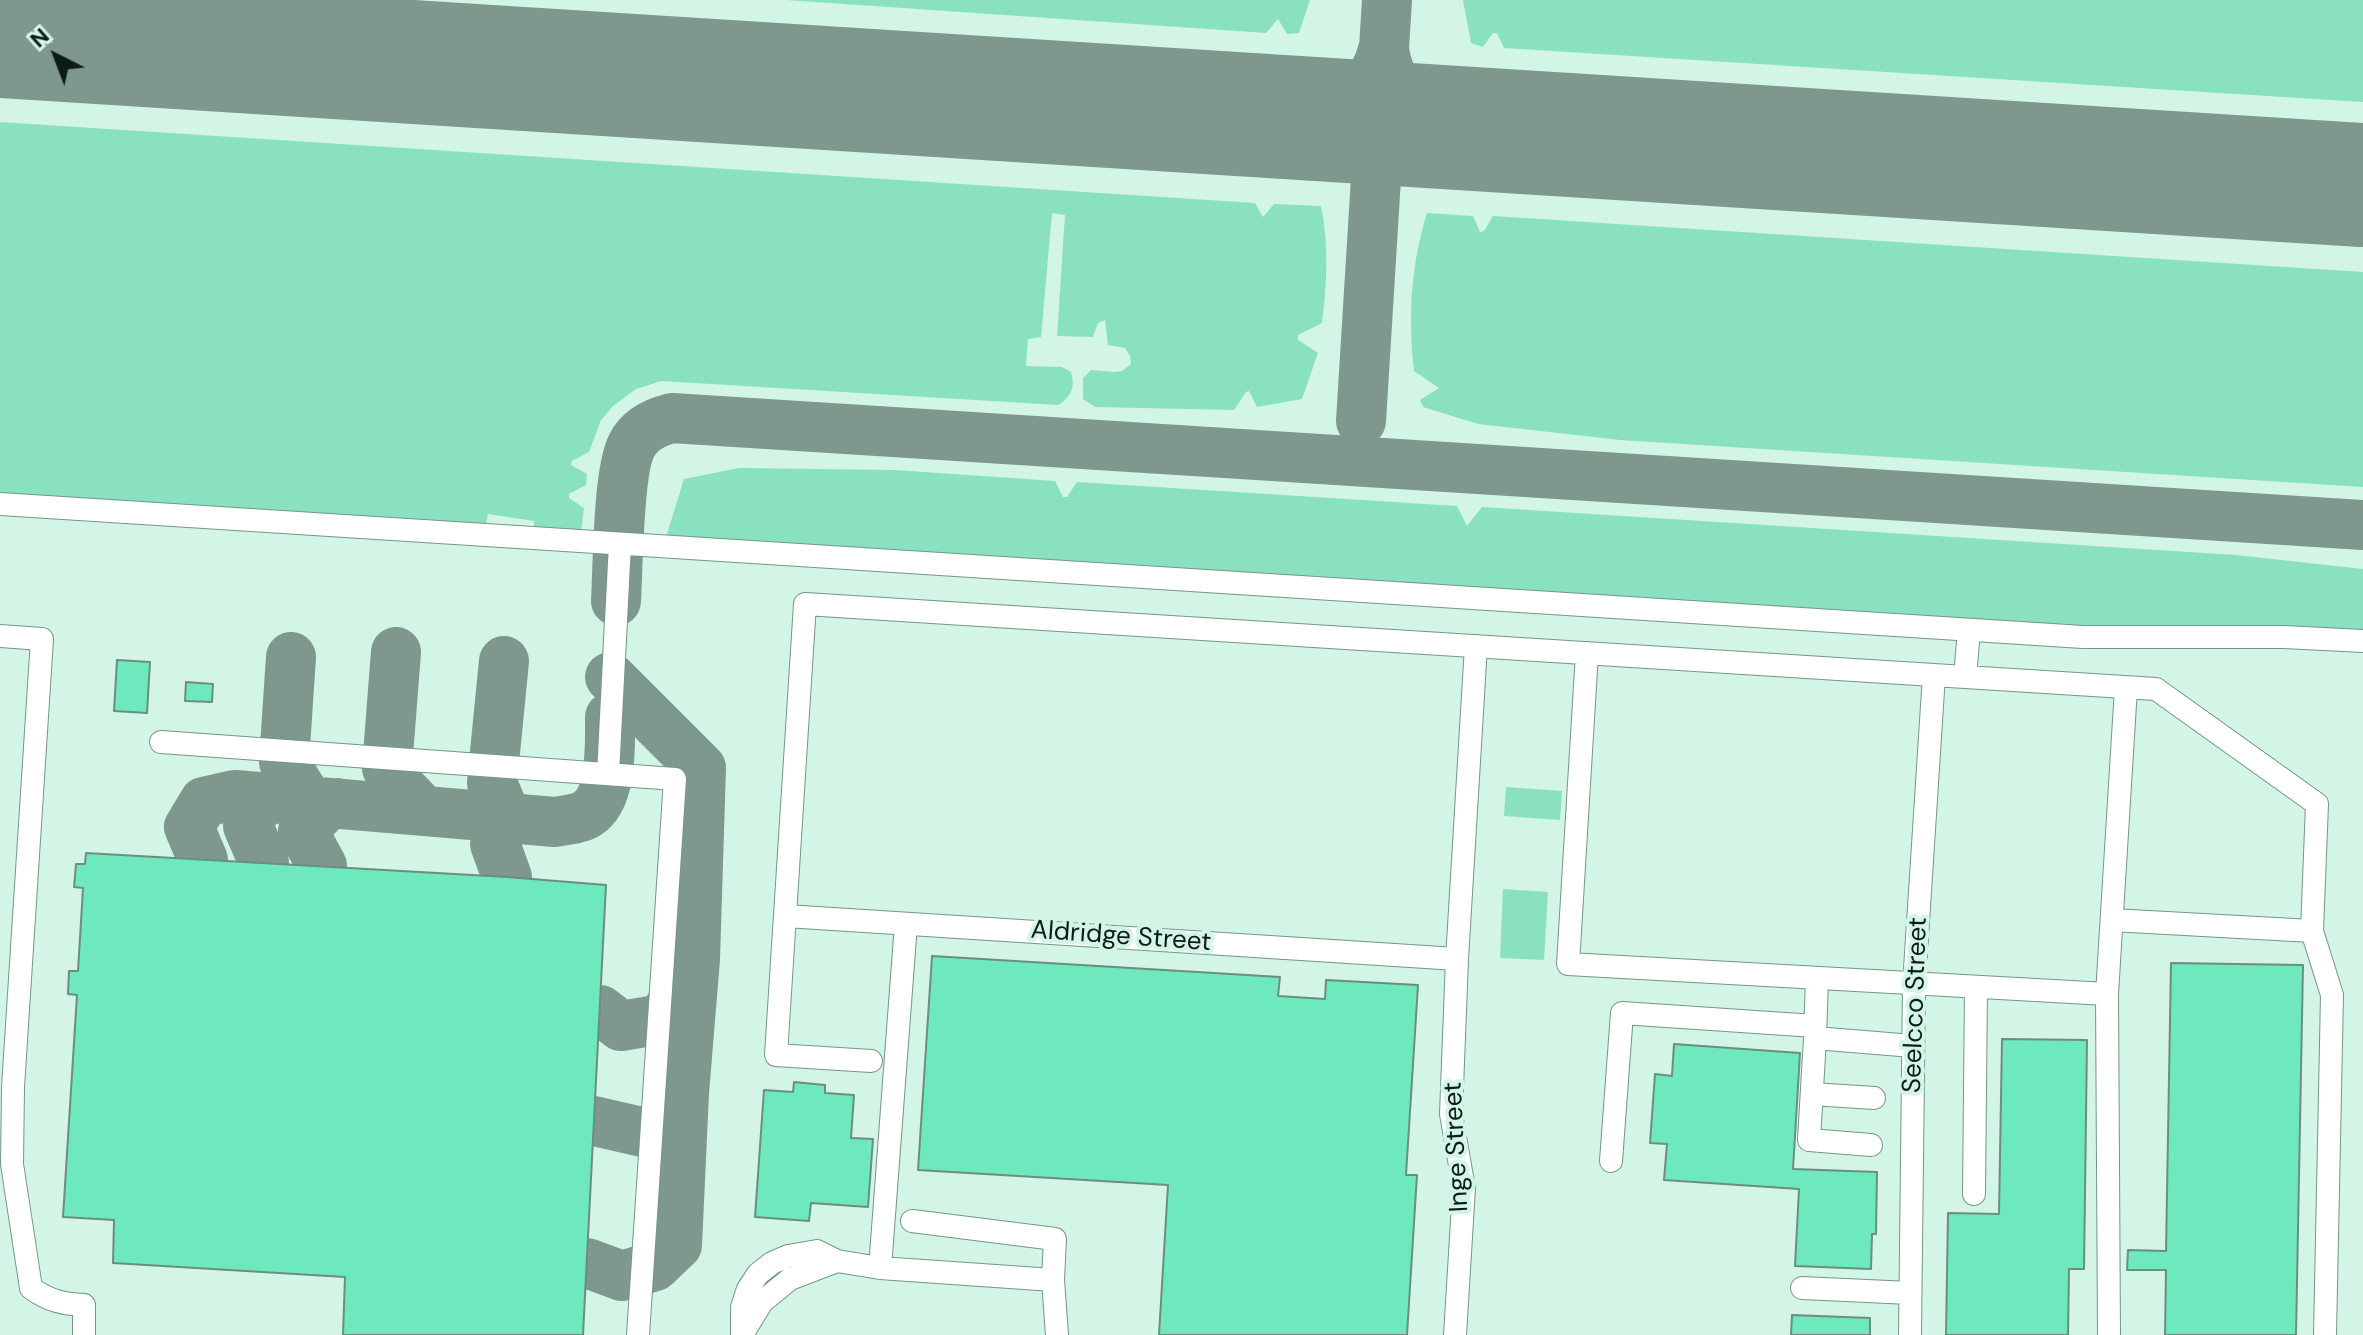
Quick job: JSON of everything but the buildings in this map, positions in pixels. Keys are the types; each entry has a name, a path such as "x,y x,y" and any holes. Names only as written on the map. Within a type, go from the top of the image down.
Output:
{"street":[{"path":"0,504 2083,637 2284,637 2363,641"},
{"path":"608,774 620,544"},
{"path":"871,1061 776,1055 805,604 2156,689 2317,804 2312,931 2332,995 2325,1335"},
{"path":"1965,677 1969,630"},
{"path":"0,636 42,639 6,1118 31,1288 45,1298 62,1304 84,1305 84,1335"},
{"name":"Inge Street","path":"1455,1335 1464,1188 1451,1114 1476,646"},
{"path":"1587,653 1568,964 2107,994"},
{"name":"Seelcco Street","path":"1910,1335 1914,984 1934,675"},
{"path":"2109,1335 2107,994 2126,688"},
{"path":"161,742 675,779 638,1335"},
{"name":"Aldridge Street","path":"786,916 1457,959"},
{"path":"2112,920 2312,931"},
{"path":"880,1268 906,924"},
{"path":"1817,978 1809,1140 1871,1145"},
{"path":"1974,1194 1976,987"},
{"path":"1611,1161 1622,1013 1815,1032 1913,1046"},
{"path":"1812,1094 1874,1098"},
{"path":"912,1221 1055,1239 1053,1280 1057,1335"},
{"path":"742,1334 762,1302 790,1279 837,1261 880,1268 1053,1280"},
{"path":"1802,1288 1910,1293"}],"green space":[{"path":"786,0 1310,0 1299,33 1287,34 1278,19 1266,33"},
{"path":"1463,0 2363,0 2363,102 1504,48 1497,33 1493,33 1483,47 1471,43"},
{"path":"0,122 1255,203 1263,217 1274,204 1321,206 1326,264 1322,323 1298,335 1298,340 1318,353 1302,399 1257,407 1249,391 1234,410 1095,407 1083,399 1083,378 1091,370 1122,371 1131,364 1130,356 1125,348 1108,345 1105,320 1098,323 1093,337 1057,336 1065,215 1052,213 1041,337 1028,339 1026,366 1062,367 1071,372 1069,396 1058,405 661,381 636,389 613,406 601,420 589,452 572,461 571,465 587,474 586,485 569,494 569,498 584,508 581,532 534,529 534,521 488,514 486,524 0,493"},
{"path":"1427,213 1473,216 1480,232 1484,231 1493,216 2363,272 2363,487 1620,440 1478,424 1423,407 1420,400 1439,388 1414,371 1412,351 1414,271"},
{"path":"739,468 895,470 1055,481 1063,497 1067,497 1077,482 1457,506 1467,526 1482,507 2236,555 2363,569 2363,631 2091,628 666,537 684,479"},
{"path":"1506,787 1562,791 1560,820 1504,816"},
{"path":"1503,889 1548,892 1544,960 1500,958"}],"taxiway":[{"path":"1361,421 1387,0"},
{"path":"0,35 213,51"},
{"path":"1311,118 1336,111 1357,96 1373,74 1383,50"},
{"path":"1384,50 1402,96 1420,114 1442,126"},
{"path":"616,601 621,496 627,457 635,439 644,430 672,418 2363,525"},
{"path":"396,652 387,768 423,810"},
{"path":"291,657 284,762 308,800"},
{"path":"504,661 492,783 507,818 498,823 495,844 507,877"},
{"path":"587,1263 622,1276 655,1266 677,1245 684,1093 695,959 701,768 610,677"},
{"path":"203,860 189,827 204,802 235,795 555,822 580,817 595,806 606,783 610,717"},
{"path":"264,863 248,826 253,813 266,798"},
{"path":"322,866 303,831 326,806 337,803"},
{"path":"600,1010 621,1026 663,1019 689,971"},
{"path":"594,1121 642,1132 671,1121 684,1093"}],"runway":[{"path":"0,36 2363,185"}]}
